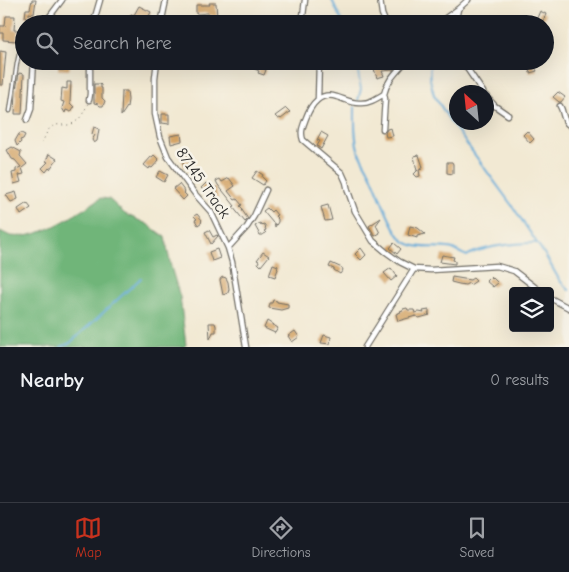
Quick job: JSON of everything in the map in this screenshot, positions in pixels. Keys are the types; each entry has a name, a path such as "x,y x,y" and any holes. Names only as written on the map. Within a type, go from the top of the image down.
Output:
{"street":[{"path":"51,15 62,0"},
{"path":"96,15 100,0"},
{"path":"164,15 166,0"},
{"path":"303,15 305,0"},
{"path":"380,0 382,15"},
{"path":"449,15 468,0"},
{"path":"457,15 458,8"},
{"path":"27,120 31,110 34,70"},
{"path":"89,100 90,70"},
{"name":"87145 Track","path":"156,70 156,114 160,137 168,157 211,212 228,248 246,347"},
{"path":"318,99 319,70"},
{"path":"383,128 384,94 387,83 398,70"},
{"path":"468,70 478,85"},
{"path":"384,94 364,103 353,103 335,96 323,96 318,99 309,111 301,134 304,140 342,173 355,211 373,241 392,256 414,269 432,270 491,265 514,271 535,287"},
{"path":"494,104 508,115"},
{"path":"560,106 564,119 569,125"},
{"path":"228,248 247,227 266,190"},
{"path":"366,347 414,269"},
{"path":"554,300 569,308"}],"lane":[{"path":"10,111 16,70"}],"path":[{"path":"42,143 47,133 54,126 61,124 69,125 77,120 89,100"}],"green space":[{"path":"101,198 109,199 125,214 147,224 165,237 180,297 186,345 184,347 0,347 0,231 11,236 34,234 70,218"}],"building":[{"path":"32,0 36,0 34,14 29,13 29,15 25,15 26,9 30,9"},
{"path":"209,3 216,3 217,15 208,15 209,13 196,14 196,5 210,5"},
{"path":"139,6 151,12 150,15 134,15"},
{"path":"540,11 546,14 546,15 538,15"},
{"path":"6,16 15,16 15,41 3,40 0,26 5,26"},
{"path":"0,51 6,52 3,85 0,85"},
{"path":"257,70 266,70 264,75 258,73 259,71"},
{"path":"374,70 393,70 382,71 384,76 377,78"},
{"path":"19,73 24,74 22,114 15,114 16,90"},
{"path":"67,82 71,82 70,103 74,107 71,112 66,110 65,113 62,108 64,102 61,101 62,88 67,89"},
{"path":"94,84 101,85 102,98 105,101 103,106 94,103"},
{"path":"122,91 127,91 128,100 127,107 121,116"},
{"path":"558,92 565,97 561,102 553,97"},
{"path":"286,108 290,112 281,119 275,116"},
{"path":"162,114 169,114 169,124 162,123"},
{"path":"94,127 99,129 97,141 94,143 92,140 95,135 92,134"},
{"path":"391,128 393,136 386,137 387,129"},
{"path":"527,131 534,139 530,143 523,135"},
{"path":"321,132 328,136 321,149 317,146 320,141 317,140"},
{"path":"21,133 25,135 17,146 15,141"},
{"path":"181,134 182,141 171,144 170,136"},
{"path":"12,147 21,152 20,156 27,164 22,168 24,174 19,175 21,182 14,184 12,173 21,167 12,159 7,150"},
{"path":"186,151 190,164 184,167 180,153"},
{"path":"49,154 57,159 46,172 42,168 48,162 46,161"},
{"path":"154,155 159,160 149,169 144,165"},
{"path":"419,155 423,167 419,170 420,176 417,177 414,174 417,171 414,156"},
{"path":"447,162 452,162 453,164 453,174 447,173"},
{"path":"160,171 168,175 164,182 156,177"},
{"path":"257,171 263,175 262,177 266,181 263,185 252,178"},
{"path":"229,178 235,186 228,191 242,205 240,206 248,219 245,222 216,181 220,179 222,182"},
{"path":"206,183 213,189 216,187 217,200 208,191 206,193 201,188"},
{"path":"179,184 187,196 183,200 173,189"},
{"path":"16,192 18,199 11,202 6,195"},
{"path":"27,203 31,208 21,215 18,209"},
{"path":"328,205 332,220 325,221 321,207"},
{"path":"267,208 271,212 273,210 277,215 275,216 278,222 275,227 274,223 263,211"},
{"path":"197,214 202,220 198,225 195,220 197,219 194,216"},
{"path":"381,218 376,225 380,233 375,236 369,226"},
{"path":"260,223 266,227 264,231 266,233 262,235 260,235 255,226"},
{"path":"410,226 418,228 425,234 417,236 417,238 408,235"},
{"path":"209,230 213,237 218,236 211,244 205,232"},
{"path":"394,243 401,249 397,254 390,248"},
{"path":"361,248 366,255 361,260 355,254"},
{"path":"217,249 220,258 212,261 209,252"},
{"path":"263,252 269,256 261,266 257,260"},
{"path":"442,255 454,257 455,264 440,262"},
{"path":"331,263 342,268 343,270 340,274 329,267"},
{"path":"273,264 278,266 275,277 269,275"},
{"path":"391,268 397,276 391,281 384,273"},
{"path":"223,277 228,282 229,289 228,293 223,295 220,280"},
{"path":"452,277 470,280 473,278 476,281 470,285 469,283 465,285 451,282"},
{"path":"490,277 498,283 493,287 486,281"},
{"path":"273,300 288,304 288,308 281,310 269,308"},
{"path":"407,308 408,310 414,310 415,313 424,313 423,311 429,310 428,314 430,315 419,318 416,316 398,321 396,314"},
{"path":"267,321 278,328 275,333 264,328"},
{"path":"209,323 215,323 216,326 216,332 213,332 210,339"},
{"path":"295,331 299,337 292,342 288,336"},
{"path":"324,335 331,337 330,344 321,343"}],"waterway":[{"path":"332,0 339,15"},
{"path":"358,70 361,89 358,100"},
{"path":"430,70 434,95 450,121 513,207 560,281 569,290"},
{"path":"355,107 355,134 359,152 395,229 404,241 421,247 453,249 467,256 498,246 536,243"},
{"path":"61,347 70,343 141,278"}]}
